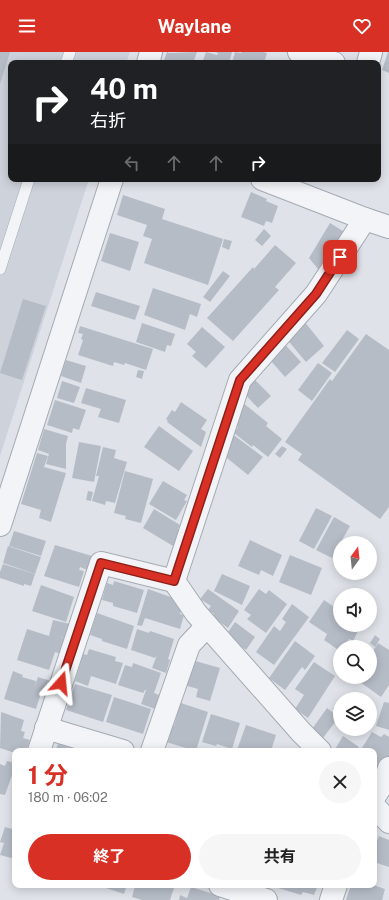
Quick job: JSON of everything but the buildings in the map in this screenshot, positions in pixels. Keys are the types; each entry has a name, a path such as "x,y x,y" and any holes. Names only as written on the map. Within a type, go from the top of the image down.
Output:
{"street":[{"path":"299,52 324,60"},
{"path":"0,525 111,182"},
{"path":"270,182 389,227"},
{"path":"174,581 240,380 316,294 365,219"},
{"path":"40,748 101,563 174,581 196,613 301,732 317,748"},
{"path":"153,748 189,645 208,626"},
{"path":"46,728 113,748"},
{"path":"377,793 385,781 389,768"},
{"path":"377,809 389,822"},
{"path":"229,888 266,900"},
{"path":"331,900 335,888"}],"lane":[{"path":"0,269 28,182"}],"shaded area":[{"path":"0,52 130,52 127,60 8,60 8,182 88,182 0,456"}],"route":[{"path":"61,683 101,563 174,581 240,380 316,294 340,257"}]}
